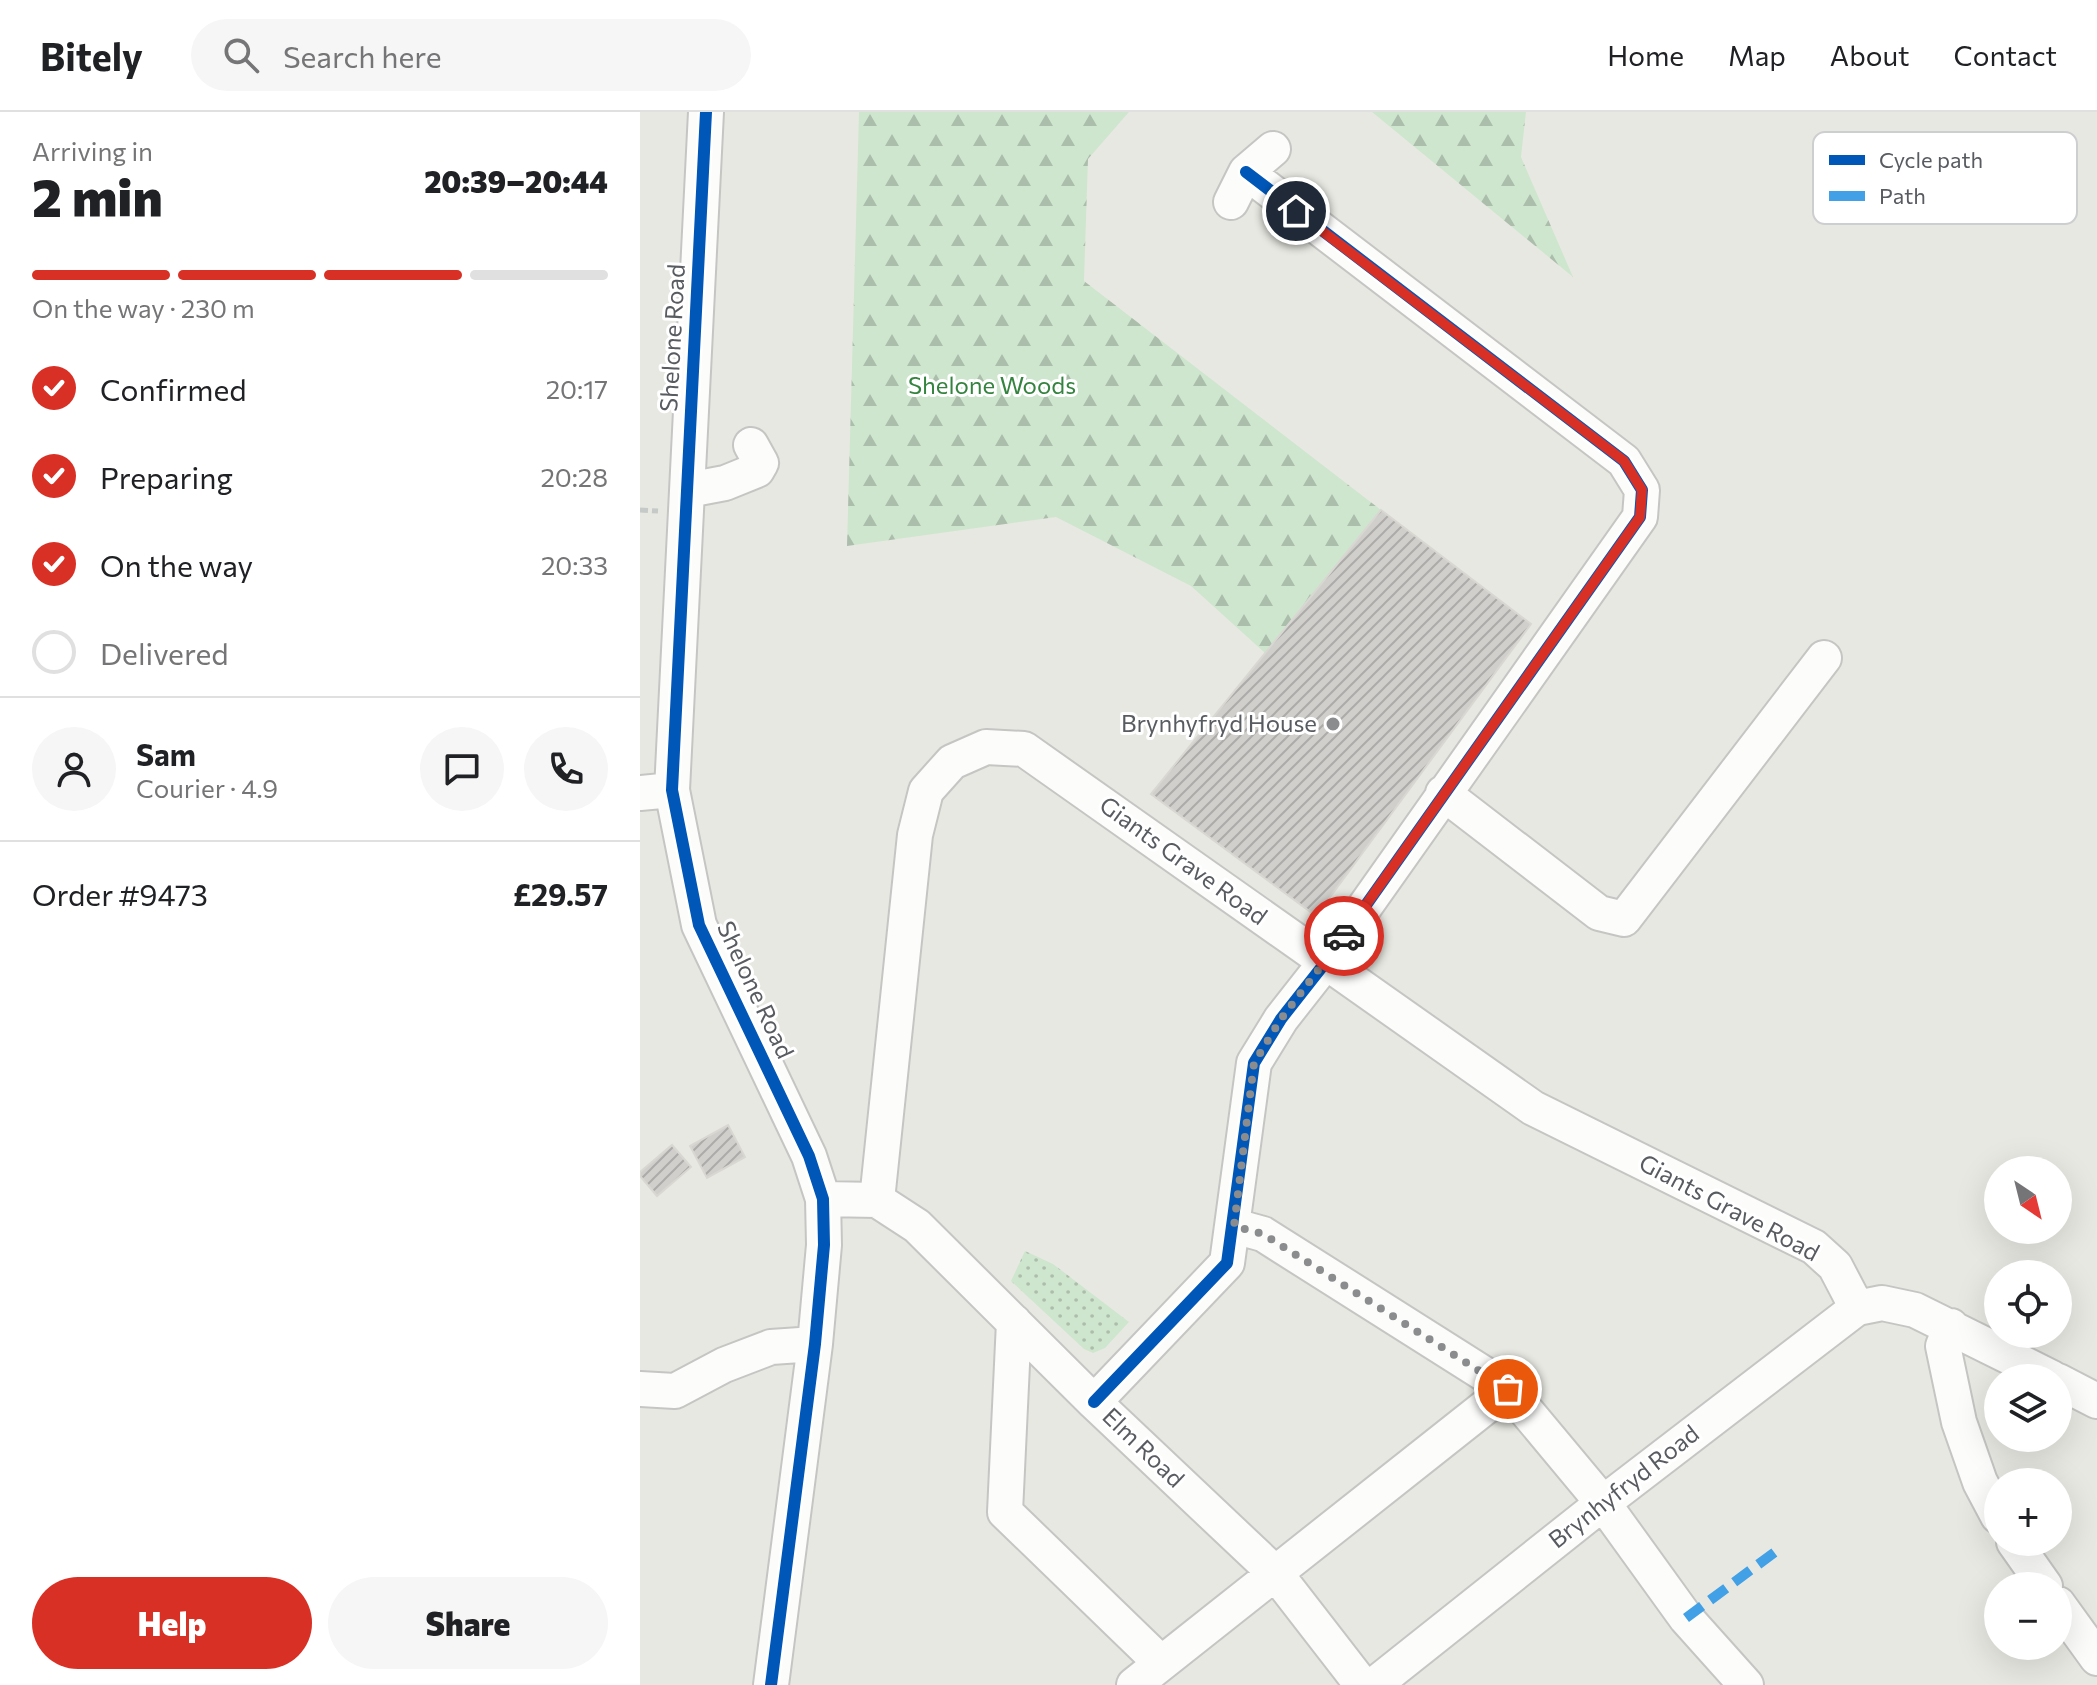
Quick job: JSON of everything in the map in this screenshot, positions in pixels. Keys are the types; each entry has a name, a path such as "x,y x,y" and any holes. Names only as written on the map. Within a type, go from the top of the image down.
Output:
{"street":[{"name":"Shelone Road","path":"706,112 688,490 656,792 699,925 809,1156 823,1199 824,1245 815,1344 771,1685"},
{"path":"1094,1402 1227,1263 1254,1063 1281,1019 1325,963 1640,517 1642,490 1624,461 1239,187 1273,149"},
{"path":"688,490 725,483 757,470 761,463 751,445"},
{"path":"1443,793 1599,913 1624,919 1824,658"},
{"name":"Giants Grave Road","path":"877,1200 915,835 926,791 952,762 986,747 1024,749 1533,1108 1814,1247 1835,1266 1869,1306"},
{"path":"823,1199 877,1200"},
{"name":"Elm Road","path":"877,1200 917,1226 1094,1402 1276,1574 1362,1685"},
{"path":"1234,1226 1263,1234 1508,1389 1603,1503 1730,1679"},
{"path":"1869,1306 1915,1310 2025,1364"},
{"name":"Brynhyfryd Road","path":"1374,1685 1603,1503 1869,1306"},
{"path":"1014,1322 1005,1512 1161,1663"},
{"path":"1951,1326 1943,1346 1959,1422 1984,1490"},
{"path":"640,1389 675,1391 724,1365 771,1347 815,1344"},
{"path":"2072,1388 2097,1401"},
{"path":"1134,1685 1508,1389"},
{"path":"2072,1623 2097,1658"}],"green space":[{"name":"Shelone Woods","path":"859,112 1129,112 1088,159 1084,281 1381,510 1265,653 1191,586 1056,517 847,546"},
{"path":"1372,112 1526,112 1521,157 1573,277"},
{"path":"1025,1251 1053,1264 1129,1322 1105,1348 1093,1353 1084,1349 1011,1281"}],"building":[{"name":"Brynhyfryd House","path":"1381,510 1531,624 1316,916 1151,794"},
{"path":"728,1125 745,1157 707,1178 690,1146"},
{"path":"672,1145 691,1167 657,1196 640,1172"}],"marked path":[{"path":"1686,1618 1775,1552"}],"cycle path":[{"path":"706,112 672,790 699,925 809,1156 823,1199 824,1245 815,1344 771,1685"},
{"path":"1094,1402 1227,1263 1254,1063 1281,1019 1325,963 1640,517 1642,490 1624,461 1246,172"}],"way so far":[{"path":"1344,936 1281,1019 1254,1063 1234,1226 1263,1234 1508,1389"}],"place":[{"name":"Brynhyfryd House","path":"1333,724"}],"route":[{"path":"1296,211 1624,461 1642,490 1640,517 1344,936"}]}
